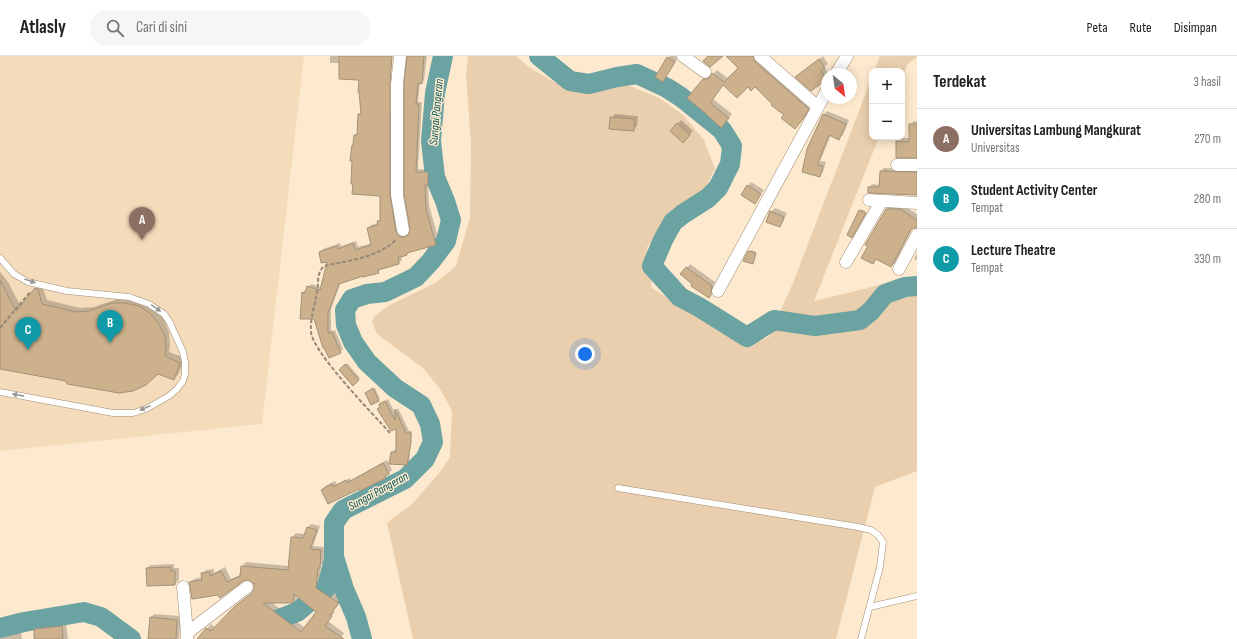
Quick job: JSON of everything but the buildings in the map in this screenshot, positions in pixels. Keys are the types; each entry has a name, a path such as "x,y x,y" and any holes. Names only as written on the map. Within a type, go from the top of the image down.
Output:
{"street":[{"path":"400,56 397,84 397,195 403,230"},
{"path":"683,56 705,72"},
{"path":"760,56 818,107"},
{"path":"840,68 847,56"},
{"path":"718,290 821,101"},
{"path":"897,165 917,165"},
{"path":"846,262 875,201 917,203"},
{"path":"899,269 917,235"},
{"path":"183,587 187,636"},
{"path":"187,636 247,587"}],"lane":[{"path":"0,258 14,274 28,282 67,291 129,297 149,304 164,314 169,321 183,352 185,374 183,381 169,396 146,409 133,413 113,413 0,392"},
{"path":"618,488 871,530 878,535 883,542 880,567 861,639"},
{"path":"870,607 917,596"}],"path":[{"path":"390,433 324,359 311,333 312,316 318,291 318,277 320,270 324,266 378,252 391,245 403,230"},
{"path":"0,328 37,284"}],"shaded area":[{"path":"0,56 304,56 262,424 0,451"},
{"path":"468,56 516,56 530,68 568,90 605,90 625,84 659,98 683,115 704,140 715,169 706,190 647,247 652,288 743,345 769,337 793,283 869,85 869,140 878,140 814,301 917,276 917,471 875,487 836,639 413,639 387,523 412,504 440,472 450,457 452,411 440,389 423,368 377,334 372,322 375,316 388,306 437,282 456,266 470,218 471,144 466,74"},
{"path":"880,56 917,56 907,65 905,71 905,68 875,68"}],"waterway":[{"name":"Sungai Pangeran","path":"362,639 356,617 344,589 334,557 334,523 343,510 405,479 425,459 433,442 430,424 421,405 395,388 367,362 353,342 346,325 345,310 352,299 367,294 385,292 416,277 431,261 446,241 451,220 435,177 431,141 435,93 443,56"},
{"path":"539,56 570,81 589,84 637,74 667,88 681,97 722,130 732,146 730,164 718,188 708,198 673,222 663,240 652,266 680,297 747,337 774,320 815,326 860,320 871,311 885,294 905,287 917,286"},
{"path":"249,639 279,619 297,612 327,587 334,559"},
{"path":"0,628 24,622 84,612 101,617 131,639"}],"place":[{"name":"Universitas Lambung Mangkurat","path":"142,240"},
{"name":"Student Activity Center","path":"110,343"},
{"name":"Lecture Theatre","path":"28,350"}]}
